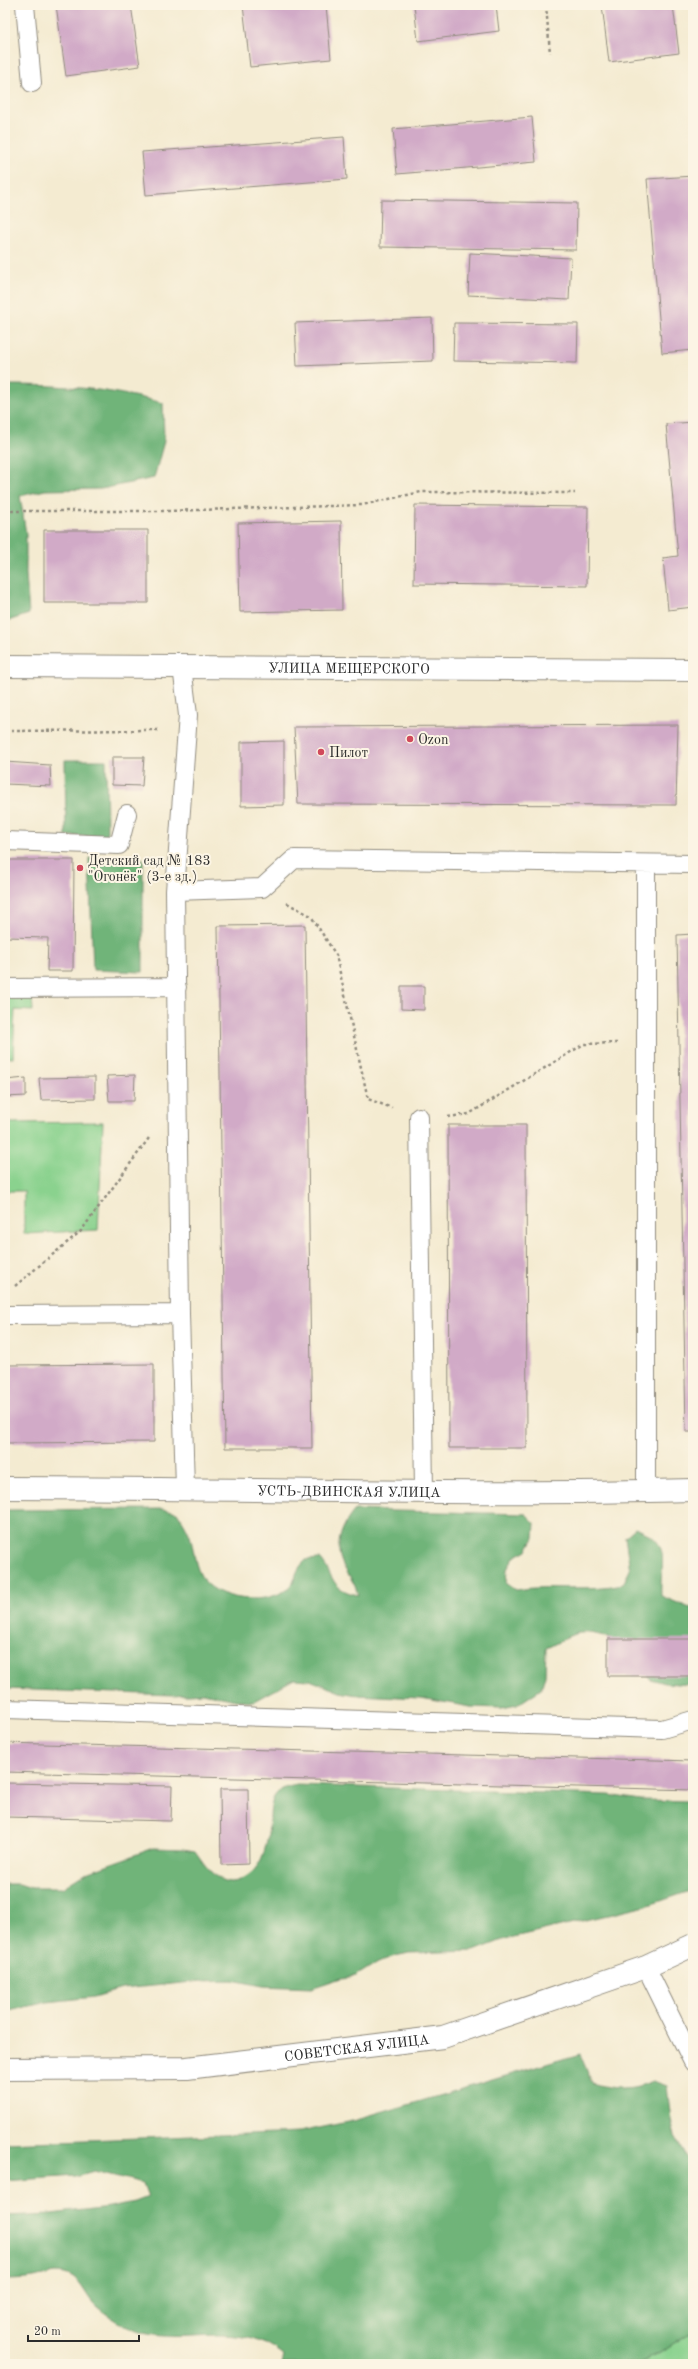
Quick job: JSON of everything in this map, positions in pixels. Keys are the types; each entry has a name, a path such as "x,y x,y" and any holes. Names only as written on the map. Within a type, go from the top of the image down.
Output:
{"street":[{"name":"УЛИЦА МЕЩЕРСКОГО","path":"5,666 693,670"},
{"name":"УСТЬ-ДВИНСКАЯ УЛИЦА","path":"5,1488 185,1488 424,1492 693,1490"},
{"name":"СОВЕТСКАЯ УЛИЦА","path":"5,2069 187,2068 443,2037 646,1966 693,1945"}],"lane":[{"path":"25,5 32,83"},
{"path":"182,667 188,715 175,890 180,1314 185,1488"},
{"path":"5,841 119,845 127,814"},
{"path":"175,890 262,888 294,860 646,865 693,864"},
{"path":"646,865 646,1491"},
{"path":"5,988 177,988"},
{"path":"419,1118 424,1492"},
{"path":"5,1315 180,1314"},
{"path":"5,1709 662,1730 693,1720"},
{"path":"646,1966 693,2062"}],"path":[{"path":"546,5 550,53"},
{"path":"5,511 166,511 362,504 421,492 575,493"},
{"path":"5,731 187,729"},
{"path":"262,888 311,916 336,955 368,1099 419,1118 469,1114 584,1044 646,1042"},
{"path":"11,1289 81,1231 150,1136"}],"green space":[{"path":"5,385 84,388 163,403 164,441 154,478 101,489 45,490 20,496 26,534 26,574 29,614 5,622"},
{"path":"65,760 106,760 107,836 66,836"},
{"path":"89,858 143,859 143,972 93,970"},
{"path":"5,995 32,997 33,1011 15,1010 13,1058 5,1057"},
{"path":"103,1122 98,1230 24,1234 24,1191 5,1191 5,1123"},
{"path":"163,1509 177,1512 190,1536 195,1560 200,1574 207,1583 217,1591 229,1596 256,1599 282,1593 291,1586 299,1568 306,1560 320,1559 337,1586 358,1595 344,1567 339,1552 342,1530 355,1510 526,1514 535,1523 534,1538 527,1550 514,1557 507,1569 506,1583 516,1590 529,1588 583,1588 623,1584 630,1570 625,1537 635,1528 648,1534 656,1540 660,1547 662,1555 661,1596 690,1608 693,1606 693,1685 665,1683 650,1679 644,1665 631,1651 603,1636 583,1633 571,1635 546,1648 545,1675 541,1689 517,1705 502,1708 470,1707 421,1698 357,1695 340,1692 310,1680 294,1679 254,1701 236,1700 203,1693 173,1695 5,1689 5,1510"},
{"path":"297,1785 608,1795 640,1800 693,1801 693,1890 646,1906 505,1939 474,1951 409,1953 395,1956 378,1962 356,1976 341,1978 311,1988 263,1986 232,1980 202,1981 122,1989 94,1997 47,2002 5,2012 5,1884 19,1884 31,1888 62,1888 87,1872 154,1848 195,1851 208,1869 219,1878 232,1882 240,1880 255,1869 260,1862 268,1837 271,1808 274,1797 281,1790"},
{"path":"580,2054 592,2083 607,2087 622,2088 638,2086 653,2081 667,2086 671,2121 675,2136 693,2166 693,2332 657,2355 637,2364 282,2364 284,2356 267,2345 250,2338 215,2335 162,2336 137,2331 118,2322 96,2306 76,2280 71,2276 54,2273 29,2279 5,2280 5,2216 51,2214 109,2207 135,2202 148,2197 143,2183 94,2171 76,2176 5,2181 5,2143 300,2132 357,2120"},
{"path":"693,2332 693,2364 637,2364 657,2355"}],"building":[{"path":"56,5 131,5 140,66 66,76"},
{"path":"243,5 326,5 331,59 250,67"},
{"path":"414,5 496,5 499,31 418,41"},
{"path":"602,5 673,5 679,53 609,62"},
{"path":"532,117 536,162 397,174 393,129"},
{"path":"344,137 347,179 146,195 142,152"},
{"path":"693,176 693,350 662,353 647,179"},
{"path":"381,200 577,203 576,250 380,247"},
{"path":"470,253 571,258 569,300 468,295"},
{"path":"432,318 433,361 297,366 295,323"},
{"path":"454,323 578,324 577,363 453,361"},
{"path":"693,422 693,607 668,610 663,558 678,556 666,424"},
{"path":"415,505 588,507 587,586 414,584"},
{"path":"341,521 342,610 240,612 238,523"},
{"path":"44,530 148,530 148,603 44,603"},
{"path":"678,725 676,805 298,804 294,727"},
{"path":"284,741 284,805 241,806 241,742"},
{"path":"112,757 144,757 142,786 112,785"},
{"path":"5,762 50,765 51,786 5,784"},
{"path":"5,860 74,860 73,971 47,971 48,938 5,937"},
{"path":"305,925 312,1448 225,1448 218,926"},
{"path":"693,934 693,1432 686,1432 677,935"},
{"path":"401,986 424,986 424,1010 401,1009"},
{"path":"135,1075 134,1101 109,1101 107,1076"},
{"path":"95,1077 95,1099 41,1100 39,1078"},
{"path":"26,1078 26,1096 5,1097 5,1080"},
{"path":"448,1125 526,1125 527,1448 449,1448"},
{"path":"154,1364 154,1442 5,1443 5,1365"},
{"path":"608,1639 693,1639 693,1676 608,1676"},
{"path":"5,1743 693,1761 693,1790 5,1772"},
{"path":"5,1783 172,1786 171,1821 5,1817"},
{"path":"220,1789 248,1789 249,1864 221,1865"}],"place":[{"name":"Ozon","path":"410,739"},
{"name":"Пилот","path":"321,752"},
{"name":"Детский сад № 183 \"Огонёк\" (3-е зд.)","path":"80,868"}]}
